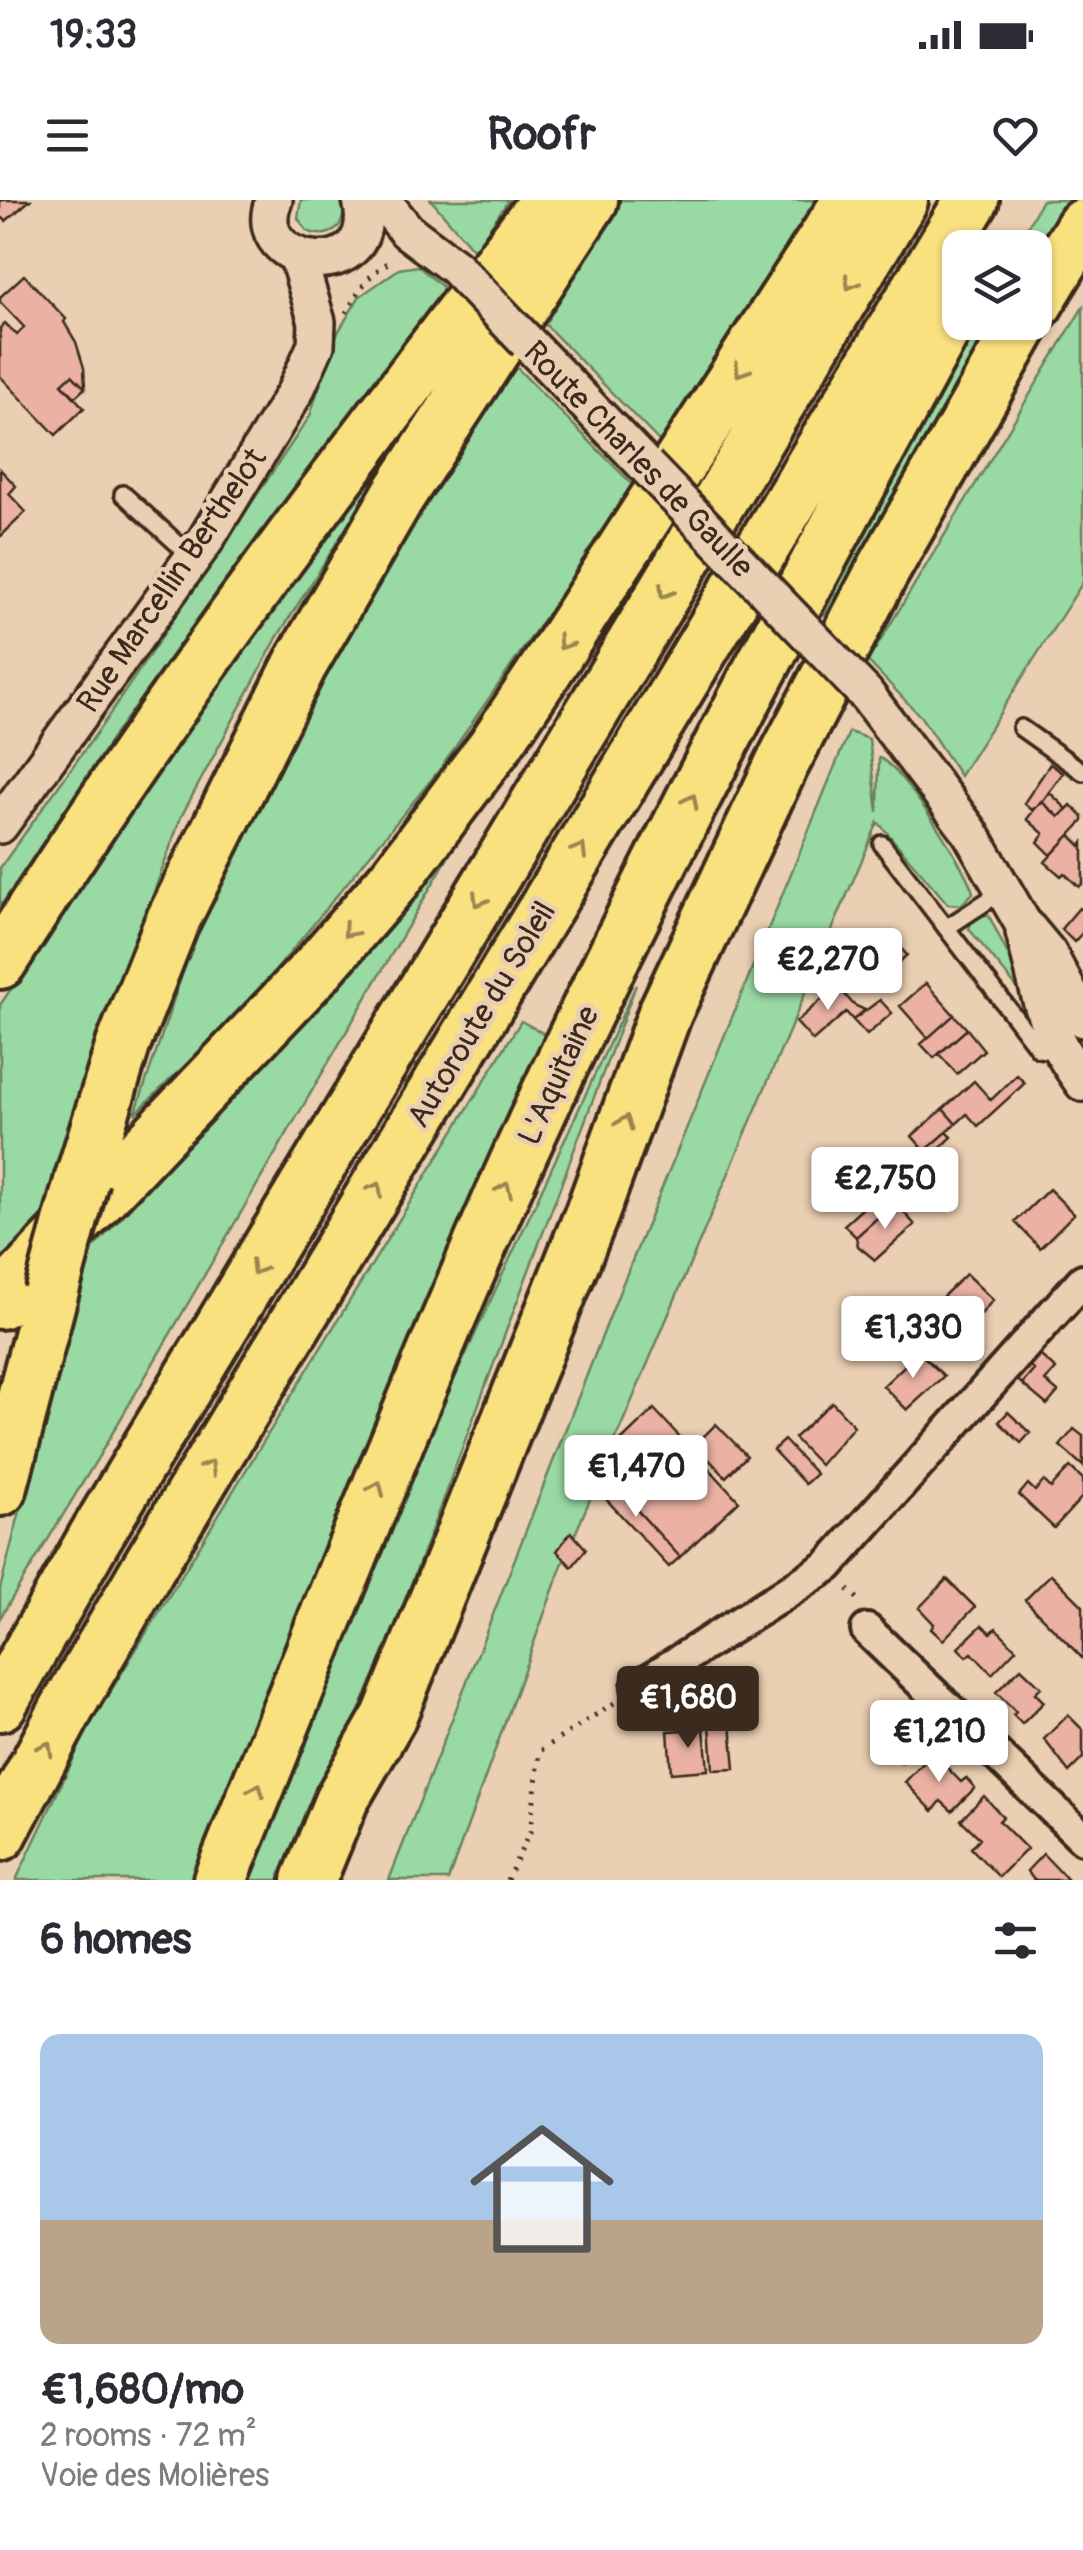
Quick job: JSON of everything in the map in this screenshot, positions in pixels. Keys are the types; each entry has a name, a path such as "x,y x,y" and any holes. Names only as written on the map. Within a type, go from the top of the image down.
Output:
{"highway":[{"path":"0,962 158,724 303,524 548,200"},
{"path":"0,1489 82,1178 123,1044 171,924 300,665 398,496 591,200"},
{"path":"0,1302 290,998 394,880 514,718 850,200"},
{"name":"Autoroute du Soleil","path":"0,1704 115,1504 902,200"},
{"name":"Autoroute du Soleil","path":"0,1834 139,1584 972,200"},
{"path":"989,230 1000,200"},
{"path":"1052,277 1083,226"},
{"name":"L'Aquitaine","path":"220,1880 354,1544 523,1148 710,764 942,333"},
{"path":"309,1880 342,1799 390,1717 592,1213 665,1014 782,766 862,609 1013,340"},
{"path":"345,1880 380,1796 390,1717"}],"street":[{"name":"Rue Marcellin Berthelot","path":"274,200 270,208 274,234 298,258 326,322"},
{"name":"Rue Marcellin Berthelot","path":"0,825 194,558 295,392 326,322 346,252 358,240 365,218 361,200"},
{"name":"Route Charles de Gaulle","path":"374,200 391,211 407,244 455,267 864,694 970,832 1022,922"},
{"path":"298,258 346,252 390,240 407,244"},
{"path":"1022,922 1048,953 1083,1019"},
{"path":"1022,922 1048,1030 1074,1058"},
{"path":"638,1687 828,1566 1083,1280"},
{"path":"867,1630 1083,1838"}],"lane":[{"path":"123,494 194,558"},
{"path":"1020,728 1083,772"},
{"path":"882,844 1039,1049 1074,1058"},
{"path":"946,928 1004,890"}],"path":[{"path":"326,322 407,244"},
{"path":"828,1566 865,1606 867,1630"},
{"path":"507,1880 530,1832 540,1751 638,1687"}],"green space":[{"path":"301,200 341,200 341,223 324,234 307,231 298,218"},
{"path":"431,200 509,200 474,250"},
{"path":"619,200 816,200 661,443 539,318"},
{"path":"1042,200 1077,200 1052,241 1052,230 1026,230"},
{"path":"418,266 444,288 121,725 0,907 0,868 103,724 310,416 334,339 359,297 399,269"},
{"path":"1083,307 1083,582 960,776 921,717 868,661"},
{"path":"963,340 992,340 825,615 813,604"},
{"path":"512,363 635,487 440,769 249,1003 135,1114 205,907 341,635"},
{"path":"424,405 278,636 181,817 122,981 51,1209 0,1261 0,1005 405,415"},
{"path":"849,732 869,739 878,812 879,758 902,778 932,819 973,893 961,905 948,904 878,822 562,1565 448,1880 389,1880 621,1288"},
{"path":"464,830 99,1456 0,1618 0,1589 85,1257 317,1005"},
{"path":"980,915 989,916 1022,983 1018,989 969,929"},
{"path":"636,985 392,1635 286,1880 245,1880 424,1445"},
{"path":"521,1021 552,1038 201,1880 16,1880 88,1728"}],"building":[{"path":"0,200 30,200 6,221 0,220"},
{"path":"24,275 66,319 84,368 85,388 72,375 62,384 84,408 56,435 0,376 0,328 5,323 17,335 24,327 0,302 0,297"},
{"path":"72,375 85,388 75,397 62,384"},
{"path":"0,469 16,486 9,494 26,512 0,537"},
{"path":"1050,764 1063,773 1032,810 1024,803"},
{"path":"1049,792 1067,809 1059,817 1042,802"},
{"path":"1041,801 1059,817 1071,805 1083,817 1051,855 1038,842 1044,834 1027,819"},
{"path":"1070,835 1081,846 1083,843 1083,883 1079,887 1045,862"},
{"path":"1079,908 1083,911 1083,932 1074,942 1061,929"},
{"path":"891,938 907,955 883,977 866,959"},
{"path":"926,983 954,1015 928,1038 900,1006"},
{"path":"837,986 854,1005 865,1010 853,1020 846,1012 813,1041 796,1022"},
{"path":"880,1000 892,1013 867,1035 853,1020"},
{"path":"954,1015 967,1029 934,1058 921,1044"},
{"path":"967,1029 984,1050 957,1074 939,1054"},
{"path":"1017,1075 1025,1083 978,1126 967,1114 956,1124 943,1109 974,1081 991,1100"},
{"path":"943,1109 956,1124 925,1151 912,1136"},
{"path":"947,1132 952,1137 931,1157 925,1151"},
{"path":"884,1189 895,1202 856,1237 844,1225"},
{"path":"1049,1189 1074,1214 1040,1248 1015,1222"},
{"path":"895,1202 915,1225 875,1260 858,1246 856,1237"},
{"path":"966,1274 993,1300 981,1314 976,1309 957,1328 934,1305"},
{"path":"1034,1350 1056,1369 1045,1381 1058,1392 1047,1405 1022,1384 1034,1370 1024,1361"},
{"path":"919,1352 944,1376 907,1410 883,1386"},
{"path":"1024,1361 1034,1370 1022,1384 1012,1375"},
{"path":"832,1402 854,1426 820,1465 794,1438"},
{"path":"654,1409 739,1501 680,1557 596,1465"},
{"path":"1008,1412 1030,1433 1021,1443 999,1422"},
{"path":"716,1424 747,1456 726,1477 695,1445"},
{"path":"1074,1429 1083,1436 1083,1466 1060,1446"},
{"path":"784,1440 816,1474 805,1484 773,1450"},
{"path":"1070,1467 1083,1479 1083,1496 1054,1528 1019,1495 1028,1484 1035,1491 1044,1481 1051,1488"},
{"path":"603,1473 680,1557 669,1567 592,1484"},
{"path":"571,1532 586,1549 572,1567 557,1551"},
{"path":"1051,1574 1083,1606 1083,1659 1025,1600"},
{"path":"947,1579 975,1607 943,1640 919,1608"},
{"path":"982,1625 991,1633 996,1628 1016,1649 992,1674 972,1653 967,1657 958,1648"},
{"path":"1021,1668 1041,1687 1035,1693 1044,1702 1022,1724 996,1692"},
{"path":"894,1714 913,1733 916,1730 925,1738 901,1763 893,1754 890,1758 870,1737"},
{"path":"1068,1715 1083,1730 1083,1758 1069,1772 1044,1739"},
{"path":"731,1723 735,1769 713,1770 710,1724"},
{"path":"704,1729 708,1770 671,1773 668,1731"},
{"path":"933,1753 961,1782 966,1778 975,1788 952,1811 941,1801 933,1811 905,1782"},
{"path":"984,1796 1003,1817 999,1821 1027,1849 999,1877 971,1848 980,1838 961,1820"},
{"path":"1043,1854 1068,1880 1034,1880 1027,1871"}]}
